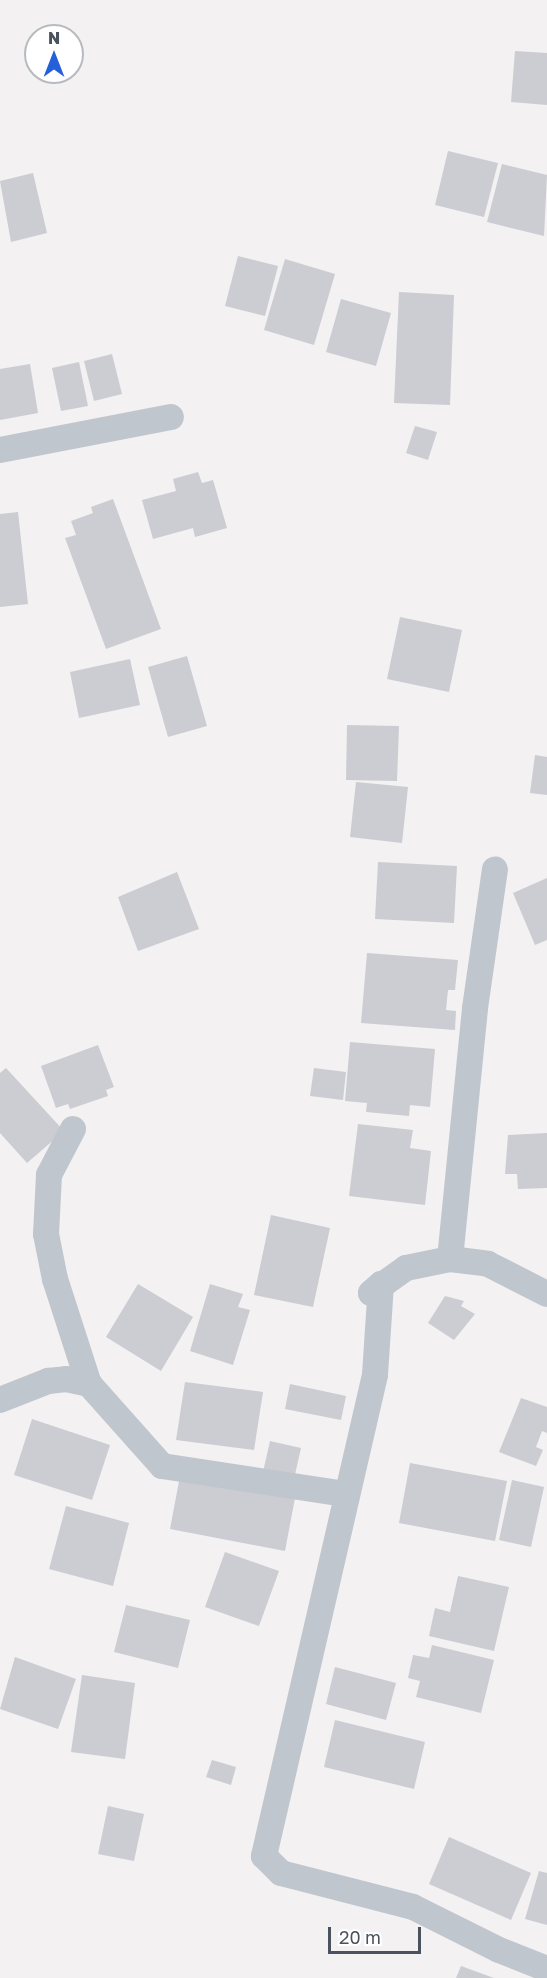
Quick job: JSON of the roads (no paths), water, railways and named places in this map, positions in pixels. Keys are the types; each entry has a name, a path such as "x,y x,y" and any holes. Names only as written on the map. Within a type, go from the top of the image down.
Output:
{"street":[{"path":"0,450 171,417"},
{"path":"450,1259 476,1008 495,868"},
{"path":"73,1129 49,1175 46,1234 55,1279 89,1384 162,1466 346,1494"},
{"path":"547,1294 488,1264 450,1259 406,1268 380,1284 371,1293 381,1284 375,1376 264,1856 280,1873 413,1906 499,1950 547,1969"},
{"path":"0,1400 48,1381 66,1379 89,1384"}]}
